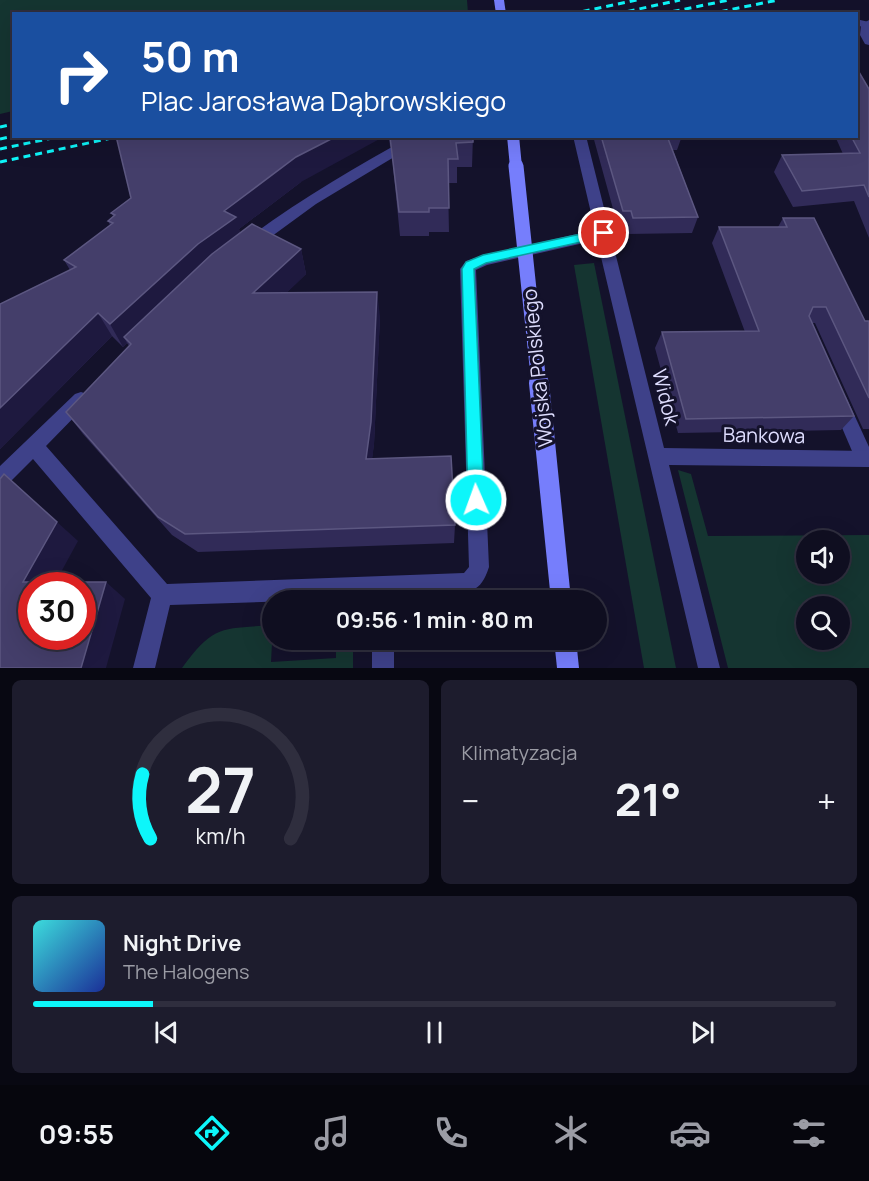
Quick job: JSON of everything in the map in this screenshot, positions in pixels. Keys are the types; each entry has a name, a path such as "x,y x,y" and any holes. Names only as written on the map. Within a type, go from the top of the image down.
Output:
{"main road":[{"name":"Wojska Polskiego","path":"513,138 560,590"}],"street":[{"path":"864,24 865,35 869,42"},
{"path":"239,254 307,202 419,138"},
{"name":"Widok","path":"580,138 709,668"},
{"path":"411,590 470,582 476,577 479,567 466,275 471,265 483,260 604,233"},
{"path":"832,382 867,459"},
{"path":"0,479 91,390"},
{"path":"33,445 162,595 262,595"},
{"name":"Bankowa","path":"658,456 867,459"},
{"path":"144,668 162,595"},
{"path":"383,650 383,668"}],"green space":[{"path":"0,0 467,0 468,12 12,12 12,111 0,114"},
{"path":"594,263 676,668 644,668 574,265"},
{"path":"678,470 691,474 708,536 796,535 796,584 850,584 850,535 869,535 869,668 728,668"},
{"path":"262,626 262,650 272,650 271,662 336,658 336,650 353,650 353,668 182,668 211,636 220,631"}],"building":[{"path":"858,70 869,89 869,197 864,185 802,191 782,155 860,153 852,138 858,138"},
{"path":"116,138 333,138 296,157 224,211 236,217 198,244 110,324 98,313 0,408 0,304 76,267 64,260 113,223 108,221 115,215 111,213 131,198"},
{"path":"390,138 473,138 473,142 456,143 458,159 448,159 449,208 429,208 429,212 399,212"},
{"path":"602,138 668,138 698,217 633,218 631,211 623,211"},
{"path":"783,218 814,218 865,321 869,321 869,398 826,307 813,307 809,316 854,416 686,419 662,332 759,331 719,227 787,227"},
{"path":"252,224 301,249 253,293 377,292 371,422 366,459 451,456 455,525 185,534 158,517 66,412 131,344 124,337 212,254"},
{"path":"4,474 57,522 29,572 18,572 18,650 86,650 81,668 0,668 0,479"},
{"path":"96,582 106,582 96,616"}],"railway":[{"path":"580,12 637,0"},
{"path":"625,12 680,0"},
{"path":"671,12 729,0"},
{"path":"719,12 778,0"},
{"path":"0,127 12,124"},
{"path":"0,139 12,136"},
{"path":"0,149 52,138"},
{"path":"0,162 112,138"}],"route":[{"path":"476,500 466,275 468,269 471,265 483,260 604,233"}]}
